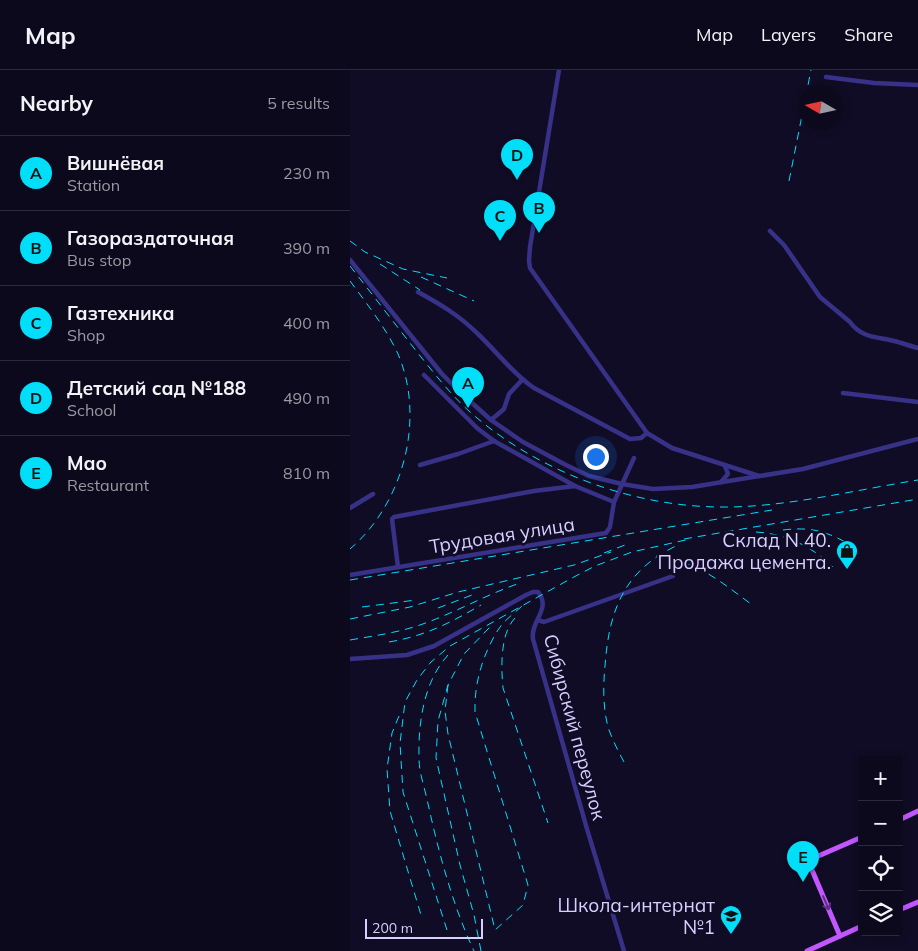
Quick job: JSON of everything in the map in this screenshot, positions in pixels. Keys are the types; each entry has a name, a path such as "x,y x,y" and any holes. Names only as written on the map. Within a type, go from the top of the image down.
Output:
{"main road":[{"path":"903,818 918,811"},
{"path":"840,936 812,870 812,862 814,858 858,839"},
{"path":"903,908 918,902"},
{"path":"808,951 858,928"}],"street":[{"path":"558,70 530,247 530,268 543,289 648,434 672,448 760,476"},
{"path":"826,77 874,83 918,85"},
{"path":"770,231 784,246 820,297 854,327 871,337 893,340 918,348"},
{"path":"350,260 442,374 462,394 491,420 523,442 572,469 590,476 622,484 664,489 720,483 835,462 918,438"},
{"path":"418,292 451,310 478,333 522,380 534,388 630,439 641,438 648,434"},
{"path":"424,375 477,428 494,441 575,486 614,502"},
{"path":"491,420 504,409 509,394 522,380"},
{"path":"843,393 918,402"},
{"path":"420,465 494,441"},
{"name":"Трудовая улица","path":"350,574 606,533 610,527 614,502 634,458"},
{"path":"720,483 728,474 724,465"},
{"path":"398,567 392,519 394,517 534,491 575,486"},
{"path":"350,508 373,494"},
{"name":"Сибирский переулок","path":"624,951 587,829 532,630 538,620 544,622 673,576"},
{"path":"350,660 407,655 434,646 533,592 538,592 543,600 542,611 538,620"}],"railway":[{"path":"789,181 811,70"},
{"path":"350,241 365,252 403,269 447,278"},
{"path":"380,264 420,290"},
{"path":"350,266 417,352 470,412 496,433 525,452 555,468 586,481 652,500 685,505 743,507 819,498 918,480"},
{"path":"421,277 474,301"},
{"path":"350,281 382,326 398,354 406,379 410,406 409,432 404,459 396,485 384,509 350,549"},
{"path":"684,539 918,499"},
{"path":"350,580 772,510"},
{"path":"783,530 804,529 822,532 858,549"},
{"path":"756,532 778,535 798,542 816,553 833,567"},
{"path":"447,930 403,792 400,743 405,702 417,680 431,662 450,646 595,566 632,552 690,539"},
{"path":"604,553 625,545"},
{"path":"624,762 608,727 604,705 604,674 610,627 623,594 632,580 644,567 678,545"},
{"path":"350,619 410,607 458,592 574,565 611,552"},
{"path":"656,556 696,567 717,579 751,604"},
{"path":"350,640 417,626 520,583"},
{"path":"438,608 472,595"},
{"path":"362,607 416,600"},
{"path":"389,642 437,628 481,605"},
{"path":"448,685 445,711 448,734 495,930 523,905 528,885 475,712 475,701 480,669 493,639 503,623 523,605"},
{"path":"515,618 510,625 504,642 502,661 503,688 548,823"},
{"path":"481,951 436,758 438,721 448,685 464,654 490,627"},
{"path":"448,655 433,677 424,703 421,717 419,763 446,876 474,951"},
{"path":"399,716 392,733 387,769 390,811 421,915"}],"place":[{"name":"Детский сад №188","path":"517,180"},
{"name":"Газораздаточная","path":"539,233"},
{"name":"Газтехника","path":"500,241"},
{"name":"Вишнёвая","path":"468,408"},
{"name":"Склад N 40. Продажа цемента.","path":"847,570"},
{"name":"Мао","path":"803,882"},
{"name":"Школа-интернат №1","path":"731,935"}]}
